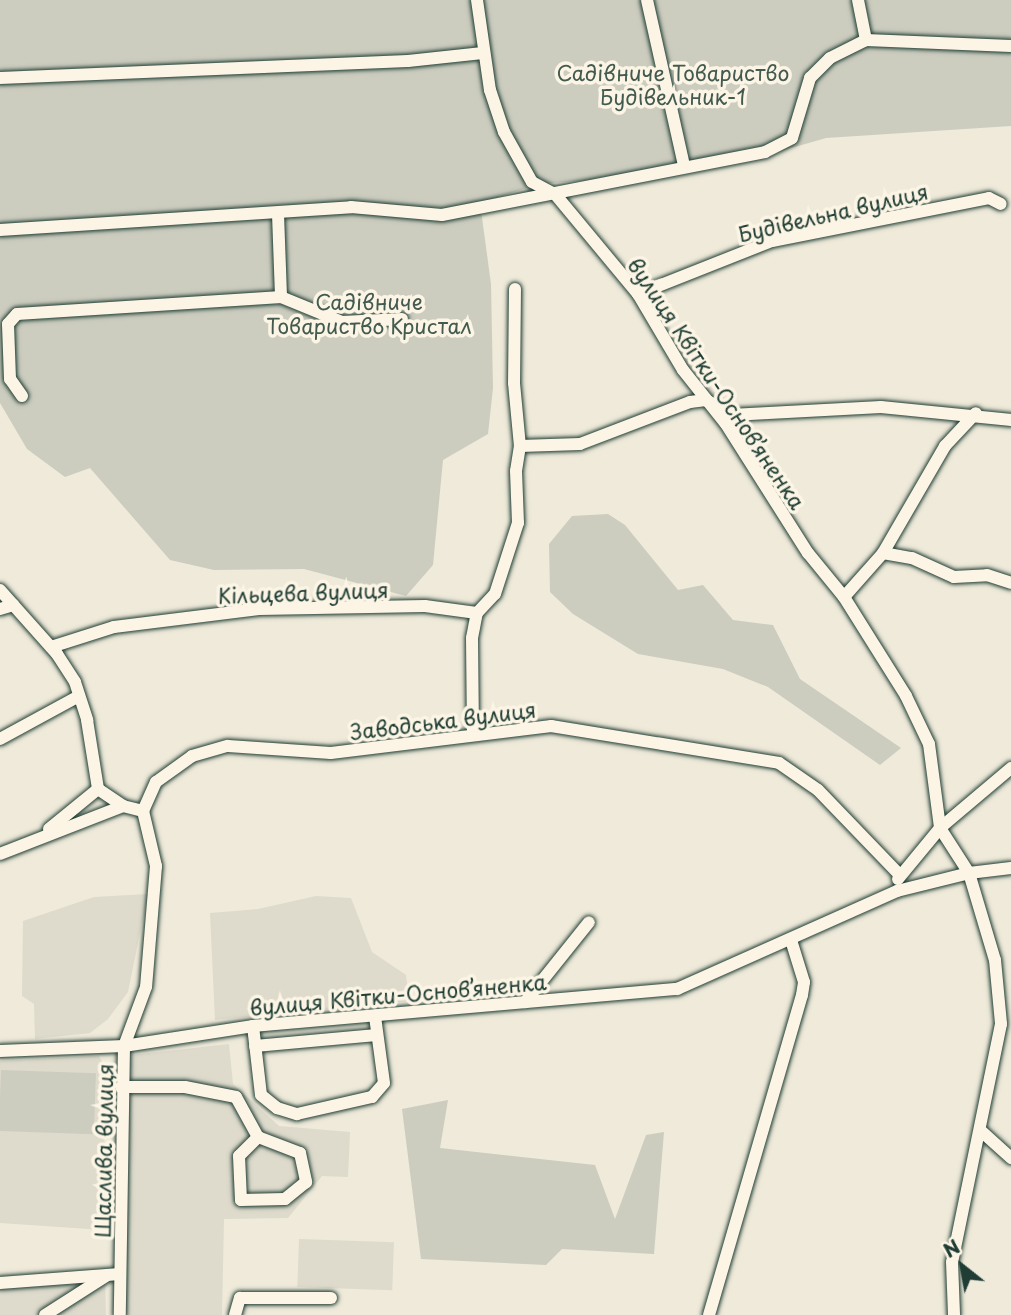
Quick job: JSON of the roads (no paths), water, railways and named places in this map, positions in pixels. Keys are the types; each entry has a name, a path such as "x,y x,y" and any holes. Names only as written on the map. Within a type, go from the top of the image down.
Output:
{"street":[{"name":"вулиця Квітки-Основʼяненка","path":"477,0 483,53 504,132 532,182 555,194 638,294 706,400 726,424 808,553 844,597 906,696 929,744 940,828"},
{"path":"647,0 684,166"},
{"path":"858,0 866,40"},
{"path":"0,230 278,214 351,207 442,215 765,152 792,138 810,78 830,58 866,40 1011,46"},
{"path":"0,78 408,61 483,53"},
{"name":"Будівельна вулиця","path":"638,294 772,241 989,198 1001,204"},
{"path":"278,214 281,297"},
{"path":"473,733 477,613 495,594 519,523 516,471 520,446 514,383 515,289"},
{"path":"22,396 10,379 8,324 18,314 281,297 342,322 402,320"},
{"path":"520,446 580,444 690,401 706,400 731,415 881,407 976,413 1011,420"},
{"path":"844,597 883,553 945,446 976,413"},
{"path":"883,553 912,558 954,577 987,575 1011,583"},
{"path":"0,590 51,647 79,696 98,789 123,806 143,811"},
{"path":"0,610 13,605"},
{"name":"Кільцева вулиця","path":"51,647 114,627 259,609 425,606 477,613"},
{"path":"0,739 79,696"},
{"name":"Заводська вулиця","path":"143,811 156,782 192,757 228,746 331,753 473,733 551,726 779,763 818,790 898,873"},
{"path":"897,891 898,873 940,828 1011,768"},
{"path":"39,838 98,789"},
{"path":"0,854 123,806"},
{"name":"Щаслива вулиця","path":"120,1315 121,1087 124,1046 146,987 153,937 156,866 143,811"},
{"path":"940,828 969,873 995,960 1006,1025 952,1262 954,1315"},
{"name":"вулиця Квітки-Основʼяненка","path":"0,1051 124,1046 253,1026 677,989 897,891 969,873 1011,868"},
{"path":"525,1002 589,922"},
{"path":"709,1315 802,995 804,982 790,940"},
{"path":"253,1026 261,1096 277,1108 298,1114 372,1097 384,1083 375,1016"},
{"path":"255,1046 377,1035"},
{"path":"121,1087 185,1087 236,1097 258,1137 300,1153 306,1182 285,1199 240,1200 239,1156 258,1137"},
{"path":"980,1130 1011,1158"},
{"path":"994,1143 1011,1148"},
{"path":"0,1283 120,1273"},
{"path":"45,1315 101,1279 120,1273"},
{"path":"235,1315 240,1298 331,1298"}],"park label":[{"name":"Садівниче Товариство Будівельник-1","path":"673,84"},
{"name":"Садівниче Товариство Кристал","path":"369,313"}]}
